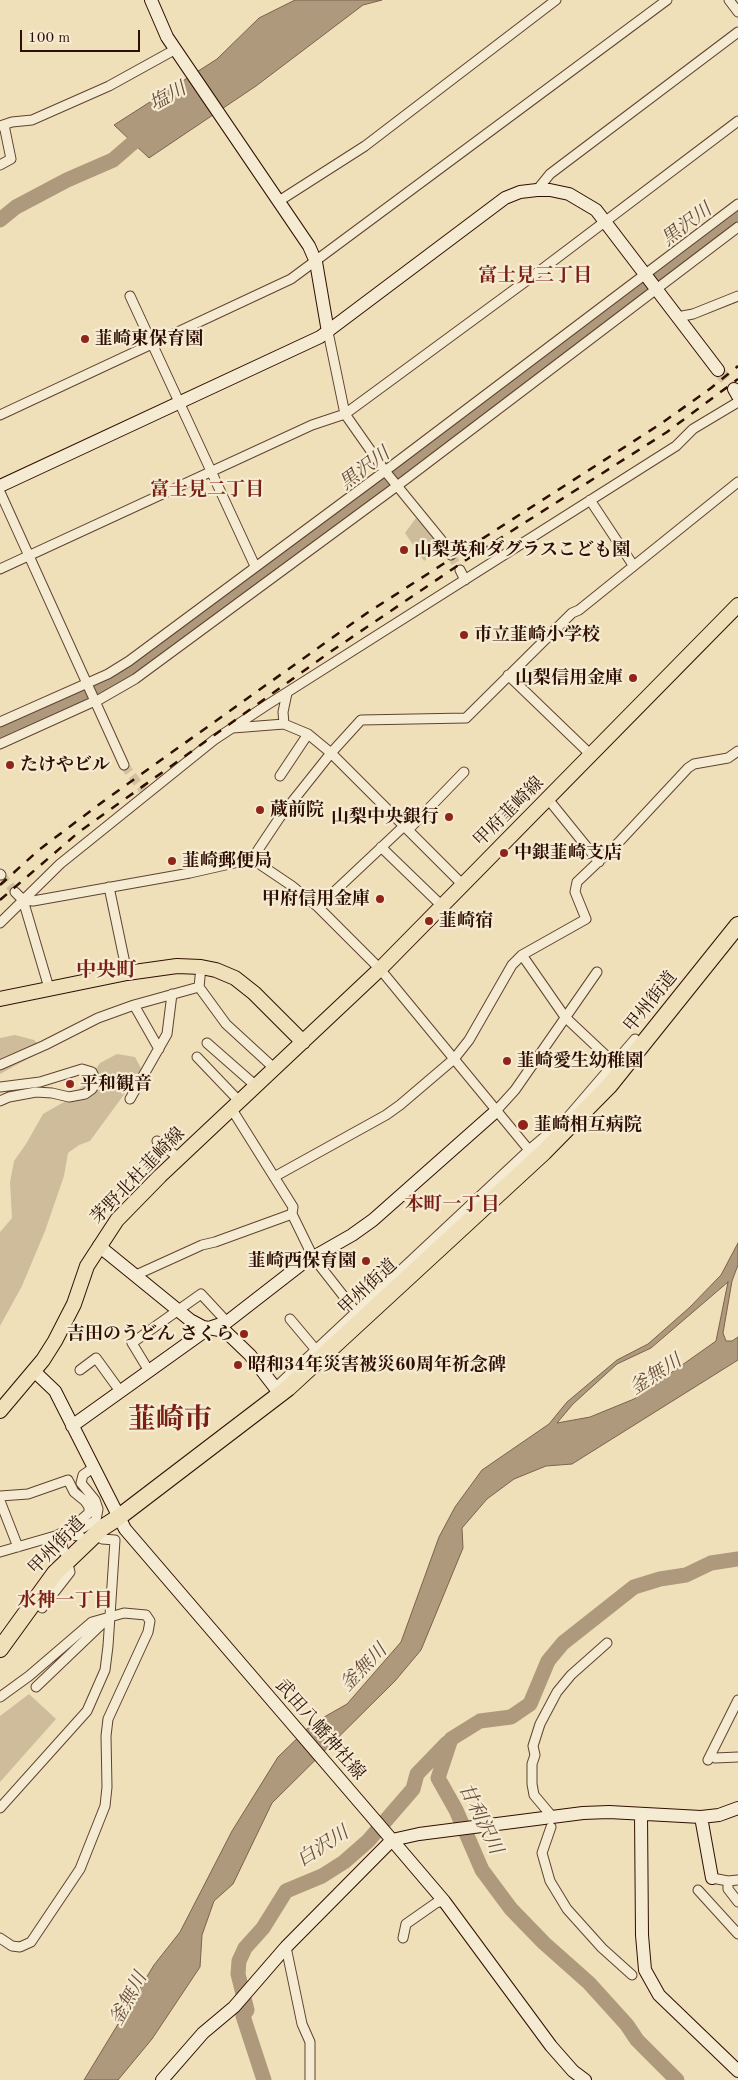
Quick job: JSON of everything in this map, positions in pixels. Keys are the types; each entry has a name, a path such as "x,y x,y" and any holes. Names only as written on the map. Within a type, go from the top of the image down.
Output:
{"highway":[{"name":"甲州街道","path":"0,1649 55,1573 102,1528 122,1523 278,1391 544,1152 603,1092 652,1035 738,926"}],"main road":[{"name":"甲府韮崎線","path":"303,1042 380,969 738,605"},
{"path":"0,999 127,973 177,966 201,967 216,970 235,978 254,993 303,1042"},
{"name":"茅野北杜韮崎線","path":"0,1410 34,1371 60,1333 74,1304 87,1266 117,1220 235,1104 303,1042"}],"street":[{"path":"151,0 159,20 177,51 308,246 316,262 345,414 385,471 447,547 451,555"},
{"path":"277,199 365,146 556,0"},
{"path":"0,415 151,342 291,279 667,0"},
{"path":"729,0 738,12"},
{"path":"537,190 550,174 738,32"},
{"path":"0,165 11,159 2,126 32,120 109,86 177,51"},
{"path":"0,569 312,425 345,414 738,120"},
{"path":"0,486 320,337 505,198 520,192 550,190 569,194 596,210 718,370"},
{"path":"0,722 87,684 129,661 385,471 738,204"},
{"path":"0,744 95,701 135,679 397,486 738,227"},
{"path":"705,230 715,244"},
{"path":"130,296 255,566"},
{"path":"677,316 693,314 738,296"},
{"path":"0,923 60,864 145,792 233,728 676,446 693,429 737,395"},
{"path":"23,900 32,902 190,873 252,859 280,818 331,753 362,720 466,718 572,613 579,610 738,482"},
{"path":"0,492 124,764"},
{"path":"590,500 634,565"},
{"path":"460,570 465,580"},
{"path":"508,675 591,755"},
{"path":"284,724 283,712 287,693"},
{"path":"233,728 284,724 308,734 331,753 463,885"},
{"path":"280,776 308,734"},
{"path":"274,1176 386,1115 454,1059 469,1040 512,965 522,955 586,919 575,892 577,882 599,862 688,768 694,764 728,758 738,751"},
{"path":"318,907 381,847 406,828 464,772"},
{"path":"548,799 599,862"},
{"path":"381,847 442,906"},
{"path":"252,859 292,886 318,907 380,969 495,1112 529,1150"},
{"path":"109,887 127,973"},
{"path":"15,892 23,900 49,988"},
{"path":"522,955 565,1017 614,1064"},
{"path":"201,967 199,987 226,1024 275,1069"},
{"path":"72,1426 209,1328 227,1322 313,1257 352,1235 373,1220 495,1112 515,1090 597,972"},
{"path":"0,1065 98,1018 134,1005 199,987"},
{"path":"130,1099 167,1034 172,994"},
{"path":"134,1005 159,1049"},
{"path":"99,1246 190,1320 209,1328 225,1331 250,1355 278,1391 316,1350 356,1312 529,1150 568,1117 635,1038"},
{"path":"207,1043 256,1086"},
{"path":"197,1058 235,1104 292,1207 292,1214 313,1257 356,1312"},
{"path":"0,1087 40,1082 82,1069 92,1072 95,1079 92,1089 84,1094 69,1097 36,1092 9,1097 0,1101"},
{"path":"157,1141 179,1158"},
{"path":"136,1275 202,1244 216,1242 292,1214"},
{"path":"149,1371 132,1343 201,1294 227,1322"},
{"path":"290,1319 316,1350"},
{"path":"80,1370 96,1358 120,1391"},
{"name":"武田八幡神社線","path":"34,1371 55,1392 122,1523 444,1901 551,2046 573,2071 585,2080"},
{"path":"83,1518 89,1513 89,1507 88,1498 81,1483 83,1475 93,1468"},
{"path":"0,1496 28,1494 68,1480 74,1492 95,1500 98,1509 96,1520 83,1528 0,1552"},
{"path":"0,1501 18,1547"},
{"path":"59,1534 80,1536"},
{"path":"59,1534 64,1552"},
{"path":"0,1808 87,1711 105,1670 115,1540 102,1538"},
{"path":"42,1608 70,1572 69,1568"},
{"path":"0,1697 29,1676 92,1622 124,1613 146,1615 150,1620 148,1632 108,1719 105,1806 80,1868 31,1942 20,1947 12,1946 0,1938"},
{"path":"36,1686 110,1616"},
{"path":"550,1814 534,1795 532,1764 535,1755 533,1746 538,1731 557,1692 571,1675 607,1642"},
{"path":"738,1700 709,1757 738,1757"},
{"path":"162,2080 203,2033 234,2007 286,1947 388,1836 419,1834 582,1813 609,1812 701,1817 719,1815 738,1808"},
{"path":"641,1814 642,1934 645,1970 659,1995 737,2069"},
{"path":"701,1817 712,1878 728,1881 738,1880"},
{"path":"552,1826 542,1853 550,1881 567,1909 602,1948 632,1975"},
{"path":"728,1881 728,1889 738,1902"},
{"path":"698,1890 738,1934"},
{"path":"403,1938 406,1924 436,1903 444,1901"},
{"path":"286,1947 302,2024 310,2042 310,2080"}],"shaded area":[{"path":"416,518 441,547 424,561 405,533"},
{"path":"15,1035 34,1040 44,1050 0,1074 0,1038"},
{"path":"117,1054 135,1057 142,1070 90,1141 79,1145 68,1153 64,1176 45,1231 22,1286 0,1326 0,1232 12,1218 10,1182 14,1161 43,1114 64,1102 84,1085 100,1063"},
{"path":"29,1694 56,1719 0,1782 0,1716"}],"water":[{"path":"295,0 382,0 363,5 256,86 149,158 114,125 217,59 259,18"},
{"path":"738,1243 738,1265 732,1281 723,1333 726,1341 732,1341 738,1337 738,1360 572,1464 546,1466 514,1479 487,1499 462,1528 463,1548 421,1650 395,1681 272,1803 233,1884 214,1901 202,1935 200,1967 152,2039 118,2080 84,2080 154,1965 180,1932 232,1831 278,1757 312,1724 347,1704 401,1642 439,1537 455,1507 482,1470 549,1424 567,1402 617,1360 648,1344 690,1307 721,1275","holes":["728,1282 716,1341 634,1399 590,1417 557,1423 573,1404 617,1364 651,1348"]}],"waterway":[{"name":"塩川","path":"0,220 16,207 67,180 113,160 149,130"},
{"name":"黒沢川","path":"0,734 34,721 109,684 255,578 738,212"},
{"name":"甘利沢川","path":"677,2080 637,2040 627,2025 589,1983 544,1943 511,1909 482,1870 456,1810 438,1778 451,1739 480,1721 511,1717 530,1704 548,1661 563,1643 634,1587 660,1579 686,1575 711,1563 738,1559"},
{"name":"白沢川","path":"264,2080 243,2016 247,2010 238,1974 239,1961 245,1948 263,1928 286,1891 322,1876 344,1862 368,1841 413,1789 417,1774 447,1743"}],"tunnel":[{"path":"718,370 734,389"},
{"path":"451,555 460,570"},
{"path":"124,765 143,790"},
{"path":"1,875 15,892"}],"railway":[{"path":"0,885 40,849 105,800 367,613 662,423 738,366"},
{"path":"0,900 79,832 333,650 466,560 667,432 738,379"}],"place":[{"name":"韮崎東保育園","path":"85,339"},
{"name":"山梨英和ダグラスこども園","path":"404,550"},
{"name":"市立韮崎小学校","path":"464,635"},
{"name":"山梨信用金庫","path":"633,678"},
{"name":"たけやビル","path":"10,765"},
{"name":"蔵前院","path":"260,810"},
{"name":"山梨中央銀行","path":"449,817"},
{"name":"中銀韮崎支店","path":"504,853"},
{"name":"韮崎郵便局","path":"172,861"},
{"name":"甲府信用金庫","path":"380,899"},
{"name":"韮崎宿","path":"429,921"},
{"name":"韮崎愛生幼稚園","path":"507,1061"},
{"name":"平和観音","path":"70,1084"},
{"name":"韮崎相互病院","path":"523,1125"},
{"name":"韮崎西保育園","path":"366,1261"},
{"name":"吉田のうどん さくら","path":"244,1334"},
{"name":"昭和34年災害被災60周年祈念碑","path":"238,1365"}],"district":[{"name":"富士見三丁目","path":"535,276"},
{"name":"富士見二丁目","path":"207,490"},
{"name":"中央町","path":"106,971"},
{"name":"本町一丁目","path":"452,1205"},
{"name":"韮崎市","path":"170,1421"},
{"name":"水神一丁目","path":"65,1601"}],"water label":[{"name":"釜無川","path":"656,1375"},
{"name":"釜無川","path":"364,1668"},
{"name":"釜無川","path":"129,1999"}]}
